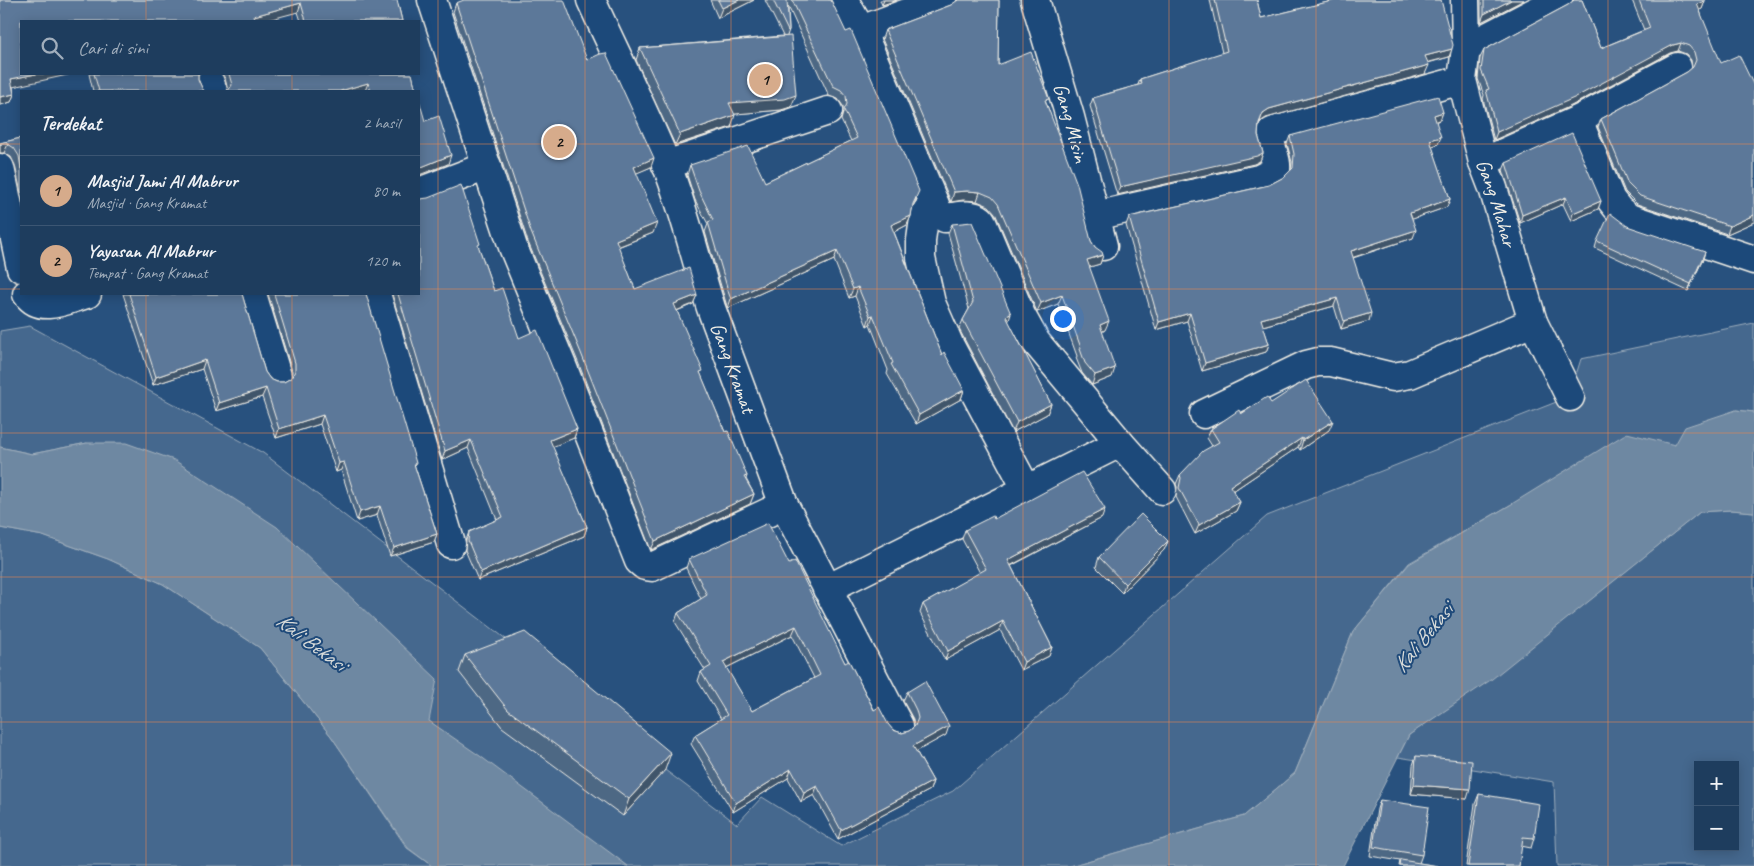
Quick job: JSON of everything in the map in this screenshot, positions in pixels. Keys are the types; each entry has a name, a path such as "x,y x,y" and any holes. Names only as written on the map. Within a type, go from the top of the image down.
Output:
{"street":[{"path":"432,0 513,247 639,561 645,566 652,567 784,505"},
{"name":"Gang Kramat","path":"591,0 666,165 688,227 711,308 784,505 899,726"},
{"path":"844,0 861,30 938,212 945,218 958,215 972,216 981,220 1028,329 1036,342 1120,443 1162,490"},
{"path":"861,30 942,0"},
{"name":"Gang Misin","path":"1035,0 1070,117 1103,246"},
{"name":"Gang Mahar","path":"1465,0 1466,48 1462,80 1483,162 1493,188 1533,322 1570,397"},
{"path":"1466,48 1558,0"},
{"path":"1483,162 1578,120 1678,67"},
{"path":"1095,216 1267,176 1277,166 1270,138 1272,132 1462,80"},
{"path":"666,165 828,111"},
{"path":"1578,120 1611,200 1629,218 1754,260"},
{"path":"420,192 486,166"},
{"path":"8,174 20,261"},
{"path":"934,203 927,211 924,219 921,240 921,258 931,304 949,344 1027,490"},
{"path":"28,295 34,301 48,305 83,295"},
{"path":"252,295 277,376"},
{"path":"376,295 451,544"},
{"path":"1204,414 1306,365 1318,362 1331,362 1393,377 1410,374 1533,322"},
{"path":"827,589 1120,443"}],"shaded area":[{"path":"1754,323 1754,412 1736,410 1675,445 1510,505 1409,563 1353,632 1295,773 1244,816 1070,866 627,866 429,721 87,443 32,454 0,447 0,331 30,326 263,453 519,649 622,815 665,770 737,824 762,797 841,846 953,791 1267,516 1569,397 1581,359"},
{"path":"1731,510 1754,512 1754,866 1557,866 1554,782 1398,757 1409,735 1492,678 1700,512"},
{"path":"0,528 43,536 108,559 163,584 260,648 331,736 407,848 432,866 0,866"}],"water":[{"name":"Kali Bekasi","path":"1736,410 1754,412 1754,512 1731,510 1700,512 1492,679 1409,735 1343,866 1070,866 1244,816 1295,773 1353,632 1409,564 1627,433 1675,445 1685,427"},
{"name":"Kali Bekasi","path":"87,443 126,443 174,460 277,527 437,679 429,721 480,756 628,866 432,866 408,848 331,736 260,648 163,584 108,559 43,536 0,528 0,447 32,454"}],"building":[{"path":"0,0 397,0 402,20 306,20 301,3 254,16 255,20 20,20 20,75 31,75 11,79 14,94 0,97"},
{"path":"464,0 564,0 587,60 606,53 654,158 634,167 657,223 616,240 635,289 689,268 697,295 674,304 703,371 700,372 725,432 728,431 747,476 744,477 754,494 655,541 531,232 456,3"},
{"path":"718,0 739,0 722,8"},
{"path":"773,0 787,0 788,31"},
{"path":"792,0 831,0 846,32 851,30 919,191 913,204 911,216 891,225 942,355 944,352 964,390 919,415 891,364 893,363 873,315 870,316 858,287 853,289 837,251 731,299 729,294 708,222 713,220 699,191 690,165 748,146 765,182 857,138 844,110 847,104 846,96 841,90 833,86"},
{"path":"958,0 999,0 998,65 1031,52 1049,99 1045,100 1077,184 1091,241 1103,255 1087,260 1109,321 1100,325 1115,368 1095,375 1085,363 1062,295 1041,303 998,204 992,197 980,192 954,192 885,30 951,5"},
{"path":"1215,0 1257,0 1261,18 1336,0 1441,0 1453,45 1452,49 1425,56 1429,65 1269,109 1263,113 1259,123 1258,135 1263,153 1257,156 1120,187 1093,98 1142,84 1140,79 1227,51"},
{"path":"1484,0 1511,0 1484,14"},
{"path":"1574,0 1582,0 1601,48 1650,28 1639,0 1705,0 1697,4 1721,63 1739,55 1754,86 1754,215 1730,226 1640,196 1628,184 1601,119 1693,67 1696,60 1694,52 1689,46 1681,43 1673,45 1574,98 1497,132 1486,90 1489,89 1481,70 1484,50"},
{"path":"791,36 796,95 785,99 729,103 735,115 680,134 640,48"},
{"path":"94,75 198,75 203,90 99,90"},
{"path":"229,75 412,75 416,90 371,90 368,83 344,90 229,90 232,85"},
{"path":"1438,96 1443,112 1434,115 1441,137 1430,140 1450,199 1410,213 1416,230 1351,251 1371,313 1344,321 1337,298 1261,319 1269,344 1205,363 1190,313 1159,322 1129,217 1269,185 1284,177 1293,168 1294,154 1290,136"},
{"path":"420,104 425,121 439,116 451,155 420,168"},
{"path":"1572,133 1601,201 1573,213 1566,197 1522,215 1506,163"},
{"path":"20,138 20,162 19,156 14,148 8,144 0,143"},
{"path":"461,185 480,244 478,245 494,291 502,288 519,338 537,330 577,429 550,440 587,527 481,572 468,541 469,532 503,517 471,440 445,451 398,295 420,295 420,199 428,198"},
{"path":"1610,213 1627,226 1705,252 1691,284 1597,241"},
{"path":"972,222 1011,314 1006,316 1051,404 1017,422 963,320 973,302 952,224"},
{"path":"129,295 242,295 265,372 270,379 284,382 291,378 295,371 295,363 274,295 366,295 416,463 414,464 437,534 394,548 380,506 360,512 344,462 339,463 323,415 279,429 266,388 219,403 205,360 156,377"},
{"path":"1306,380 1333,421 1303,440 1302,438 1230,486 1240,502 1199,525 1179,488 1180,475 1203,451 1219,442 1211,429 1239,410 1241,414 1267,397 1271,403"},
{"path":"1082,472 1105,509 1008,560 1052,647 1024,662 1003,621 948,651 923,604 986,569 965,530 993,516 994,519"},
{"path":"1141,514 1168,541 1125,584 1099,557"},
{"path":"768,523 789,564 795,561 845,663 849,661 874,710 879,707 893,730 902,733 909,731 915,726 918,718 907,692 925,681 949,726 913,746 933,781 841,830 817,786 804,793 791,769 736,803 695,735 727,715 701,672 711,666 678,613 707,595 689,559","holes":["796,626 820,675 752,711 723,662"]},
{"path":"525,632 671,753 629,799 508,710 465,655"},
{"path":"1416,756 1472,761 1470,789 1414,785"},
{"path":"1479,794 1539,804 1534,838 1523,837 1519,866 1468,866"},
{"path":"1380,800 1429,807 1422,855 1373,847"},
{"path":"1401,860 1438,866 1400,866"}],"place":[{"name":"Masjid Jami Al Mabrur","path":"765,80"},
{"name":"Yayasan Al Mabrur","path":"559,142"}]}
